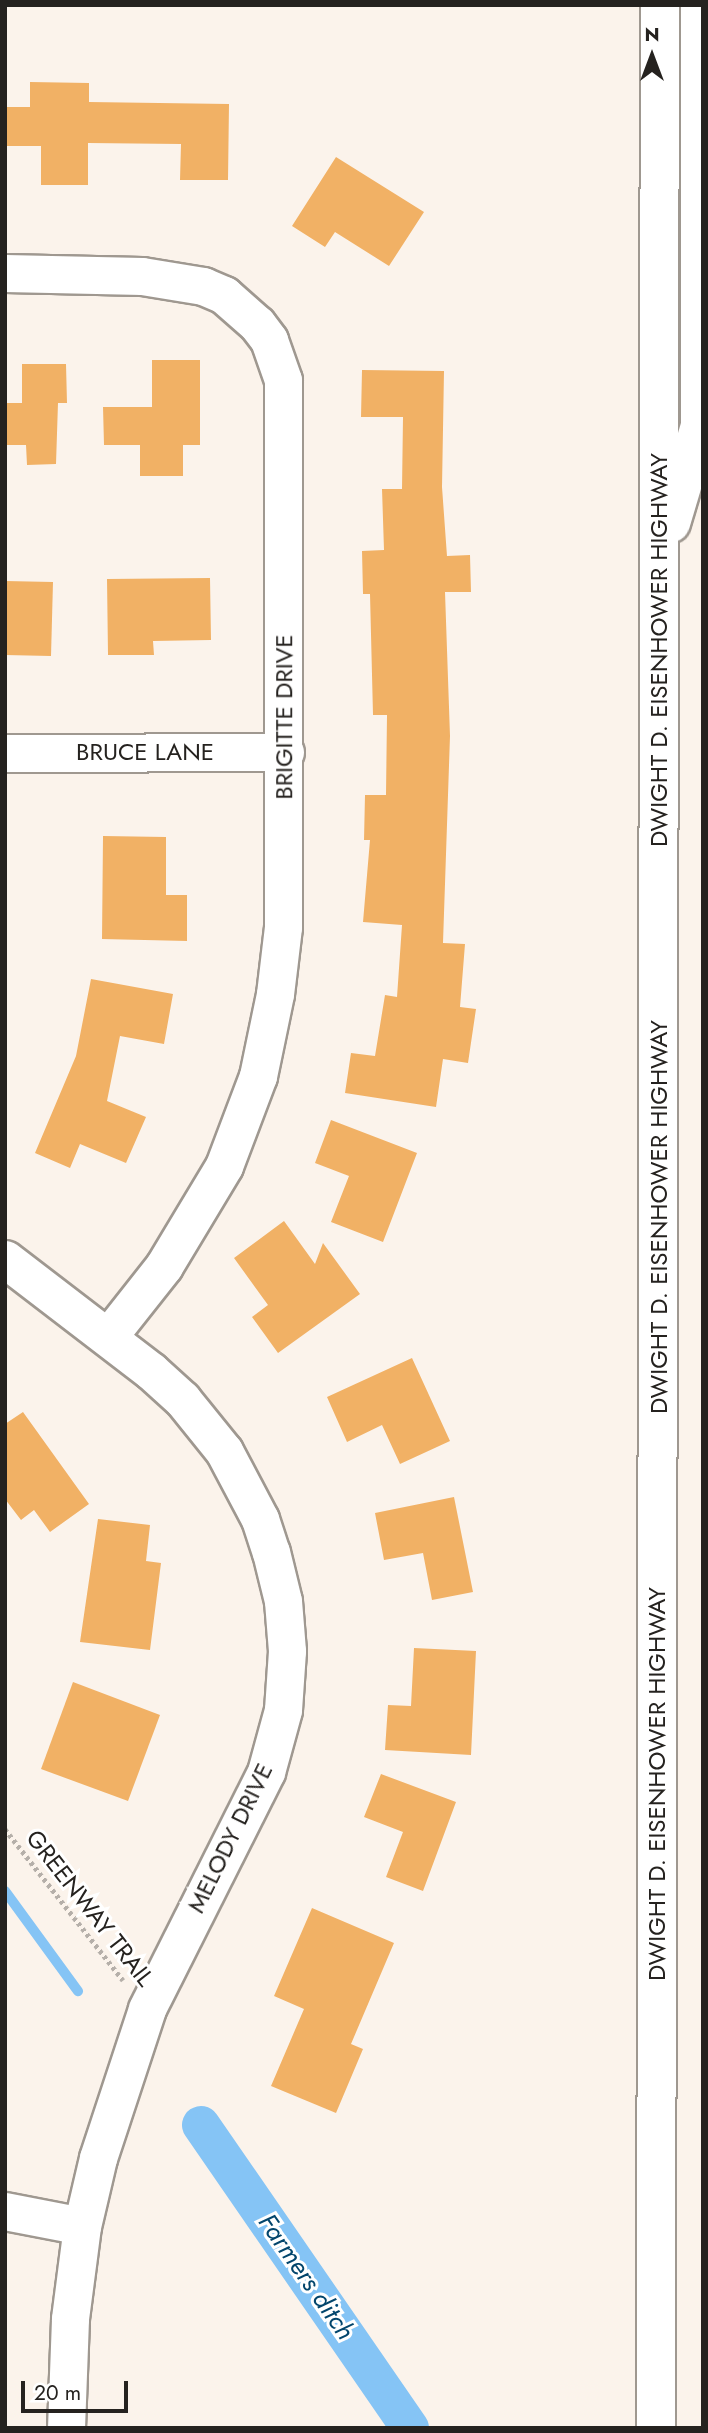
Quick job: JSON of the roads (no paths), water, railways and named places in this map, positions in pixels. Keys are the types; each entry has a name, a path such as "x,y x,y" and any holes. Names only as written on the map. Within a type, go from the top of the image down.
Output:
{"highway":[{"name":"DWIGHT D. EISENHOWER HIGHWAY","path":"656,2428 660,5"},
{"path":"659,561 700,426 700,5"}],"street":[{"name":"BRIGITTE DRIVE","path":"5,273 142,276 203,285 239,306 269,340 283,380 283,927 275,994 258,1076 224,1166 197,1218 108,1336"},
{"name":"BRUCE LANE","path":"5,753 285,752"},
{"name":"MELODY DRIVE","path":"5,1259 108,1336 182,1399 243,1482 271,1552 283,1601 286,1651 283,1710 266,1772 147,2010 121,2082 82,2226 70,2319 66,2428"},
{"path":"5,2211 82,2226"}],"waterway":[{"name":"Farmers ditch","path":"5,1891 78,1991"},
{"name":"Farmers ditch","path":"201,2125 410,2428"}]}
